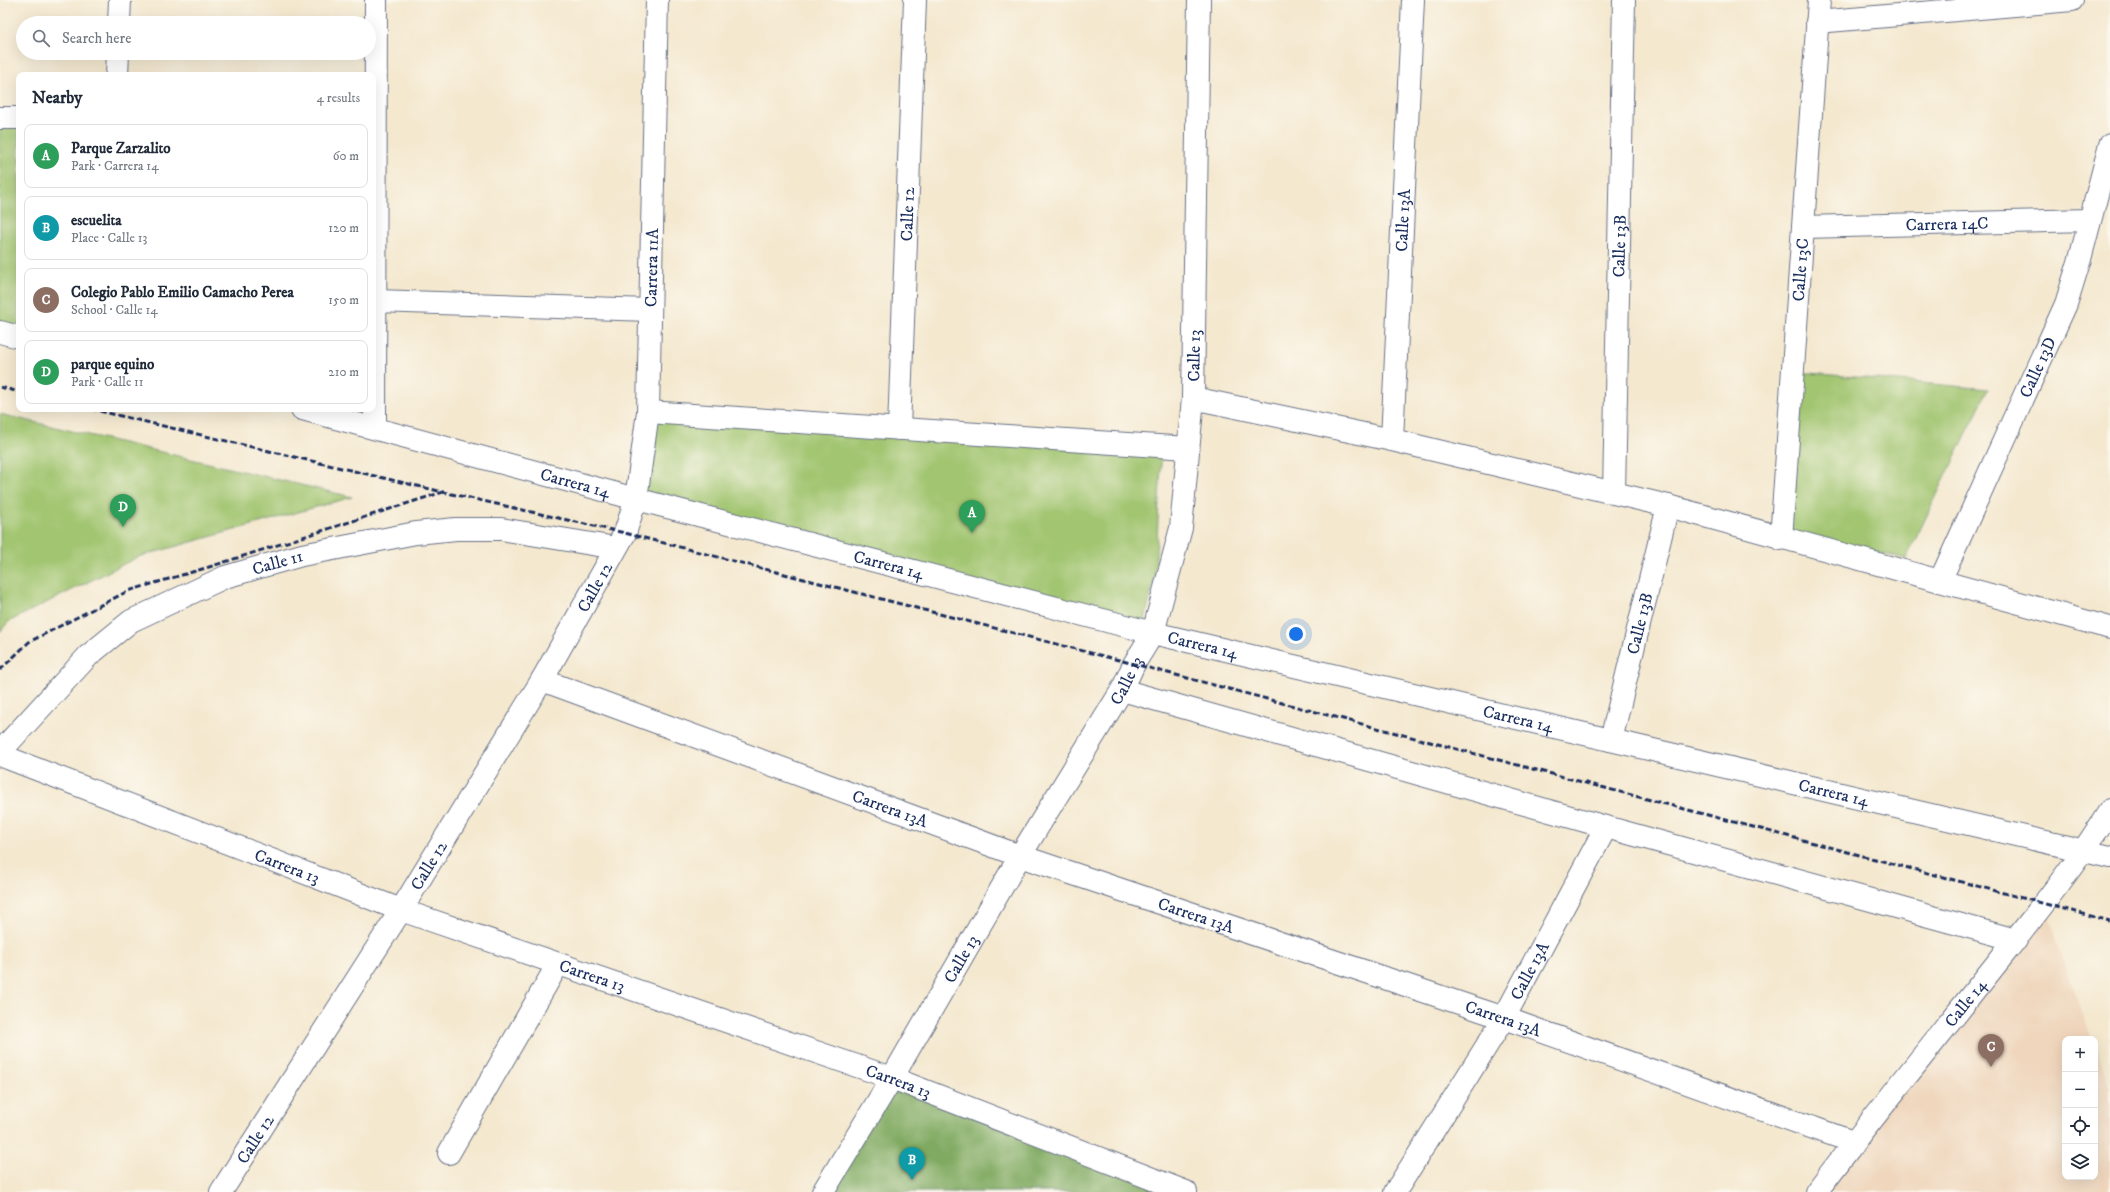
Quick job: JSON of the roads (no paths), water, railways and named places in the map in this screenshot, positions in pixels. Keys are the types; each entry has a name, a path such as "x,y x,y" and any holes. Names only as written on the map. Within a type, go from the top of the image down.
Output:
{"street":[{"path":"119,16 120,0"},
{"path":"376,0 376,301 650,310"},
{"name":"Carrera 11A","path":"620,540 636,499 648,412 657,0"},
{"name":"Calle 12","path":"899,429 915,0"},
{"name":"Calle 13","path":"823,1192 892,1078 1020,856 1122,690 1134,664 1153,633 1180,528 1193,398 1199,0"},
{"name":"Calle 13A","path":"1392,440 1413,0"},
{"name":"Calle 13B","path":"1614,493 1624,0"},
{"name":"Calle 13C","path":"1781,538 1819,0"},
{"path":"1817,22 2072,0"},
{"path":"118,60 118,72"},
{"path":"0,118 16,118"},
{"name":"Calle 13D","path":"1940,581 2066,304 2110,145"},
{"name":"Carrera 14C","path":"1803,227 2090,220"},
{"path":"0,332 16,336"},
{"path":"1193,398 1392,440 1668,506 2110,628"},
{"name":"Carrera 14","path":"314,412 636,499 1153,633 2110,857"},
{"path":"375,412 375,428"},
{"path":"648,412 1188,448"},
{"name":"Calle 13B","path":"1611,740 1668,506"},
{"name":"Calle 11","path":"0,754 88,656 131,621 225,578 302,556 416,533 456,529 501,529 620,540"},
{"name":"Calle 12","path":"221,1192 401,910 542,680 620,540"},
{"name":"Carrera 13A","path":"542,680 1020,856 1504,1018 1853,1142"},
{"path":"1122,690 1606,827 2016,940"},
{"name":"Carrera 13","path":"0,754 401,910 892,1078 1186,1192"},
{"name":"Calle 14","path":"1816,1192 1853,1142 2016,940 2085,851 2110,810"},
{"name":"Calle 13A","path":"1395,1192 1504,1018 1606,827"},
{"path":"449,1152 558,964"}],"railway":[{"path":"0,387 16,391"},
{"path":"104,412 443,492 625,533 1134,664 2110,921"},
{"path":"0,670 29,642 128,591 209,567 443,492"}],"place":[{"name":"parque equino","path":"123,527"},
{"name":"Parque Zarzalito","path":"972,533"},
{"name":"Colegio Pablo Emilio Camacho Perea","path":"1991,1067"},
{"name":"escuelita","path":"912,1180"}]}
